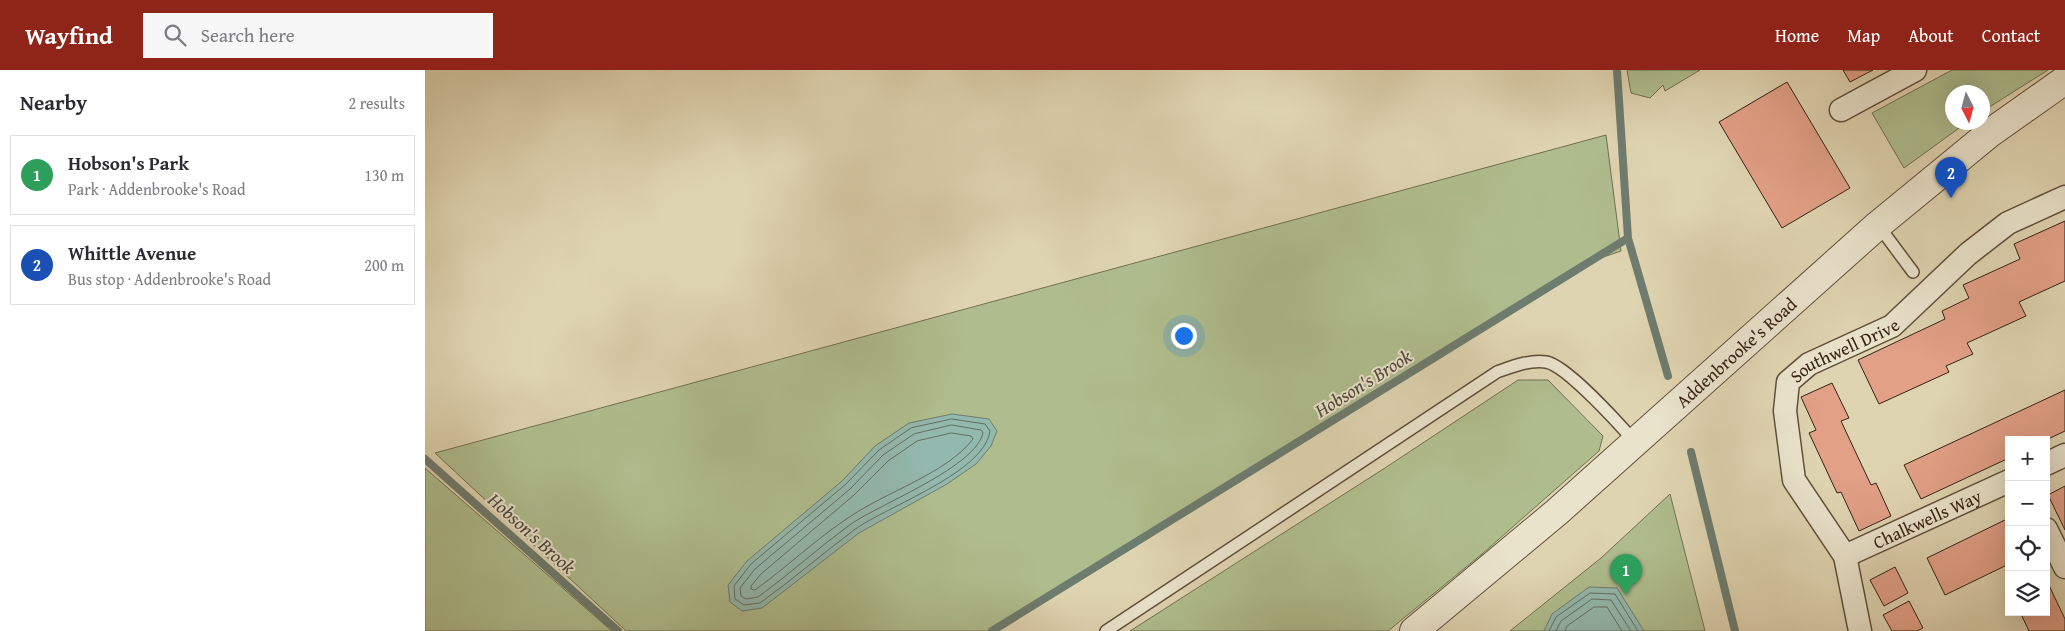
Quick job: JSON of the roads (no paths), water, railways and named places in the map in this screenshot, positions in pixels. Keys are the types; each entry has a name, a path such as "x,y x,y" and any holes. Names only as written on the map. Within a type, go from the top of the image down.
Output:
{"street":[{"path":"1841,110 1915,70"},
{"name":"Addenbrooke's Road","path":"1414,631 1557,512 1878,225 1989,133 2065,80"},
{"name":"Southwell Drive","path":"1860,631 1845,556 1794,480 1785,411 1788,382 1809,364 1892,326 1968,254 2008,223 2065,197"},
{"path":"2050,462 2065,455"},
{"name":"Chalkwells Way","path":"1845,556 2005,483"},
{"path":"2050,537 2065,567"}],"lane":[{"path":"1878,225 1913,272"},
{"path":"1106,631 1497,372 1528,361 1549,362 1575,381 1602,406 1635,442"}],"water":[{"path":"952,414 989,419 997,431 991,446 976,464 947,484 859,533 762,608 742,611 730,602 728,585 747,561 842,481 875,446 909,423"},
{"path":"1589,587 1617,588 1644,631 1544,631 1552,614"}],"waterway":[{"path":"1617,70 1628,238"},
{"name":"Hobson's Brook","path":"992,631 1628,238 1668,376"},
{"name":"Hobson's Brook","path":"1691,452 1735,631"},
{"name":"Hobson's Brook","path":"425,459 618,631"}],"place":[{"name":"Whittle Avenue","path":"1951,198"},
{"name":"Hobson's Park","path":"1626,595"}]}
